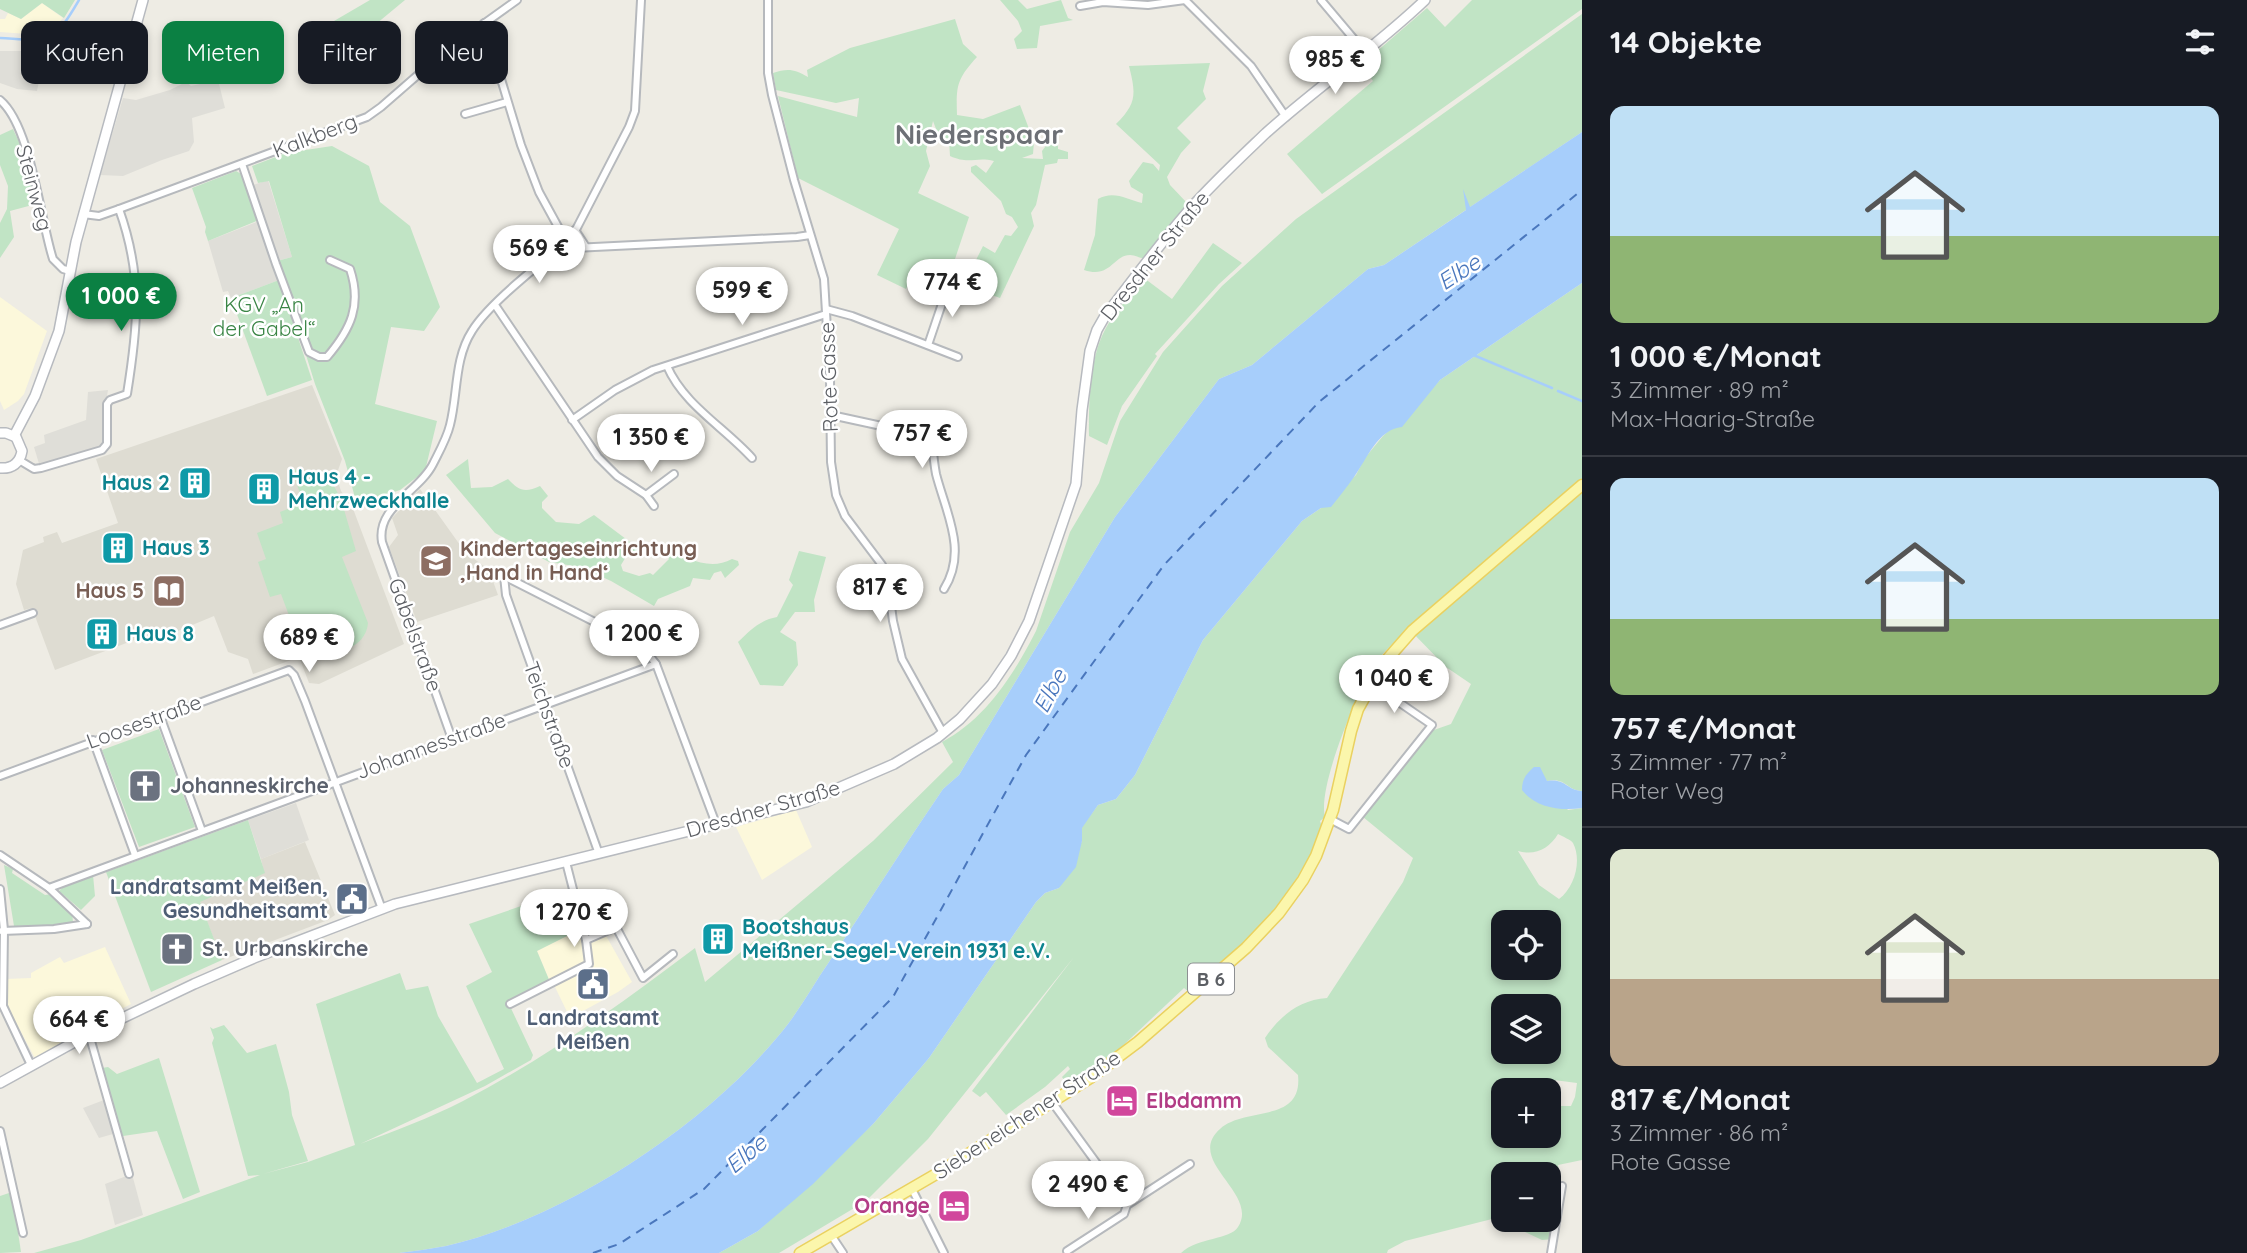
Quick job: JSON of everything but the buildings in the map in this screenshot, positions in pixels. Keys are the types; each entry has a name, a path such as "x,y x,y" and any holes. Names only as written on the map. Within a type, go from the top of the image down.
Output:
{"main road":[{"path":"14,436 35,396 56,341 83,214 143,0"},
{"name":"Dresdner Straße","path":"0,1083 89,1034 254,958 382,909 806,802 894,764 943,733 960,719 992,684 1030,621 1076,484 1087,365 1097,330 1117,300 1192,206 1264,136 1364,51 1385,37 1424,0"},
{"path":"0,433 14,436 21,447 19,460 12,467 0,470"},
{"name":"Siebeneichener Straße","path":"800,1253 912,1189 1090,1078 1138,1042 1268,926 1303,880 1323,840 1358,709 1383,664 1412,631 1582,485"}],"street":[{"name":"Kalkberg","path":"487,21 517,0"},
{"path":"641,0 635,111 629,127 568,245 495,305 572,420 609,468 646,495 654,506"},
{"name":"Rote Gasse","path":"768,0 768,73 772,95 824,279 831,462 836,495 845,516 882,565 887,576 902,659 943,733"},
{"path":"1080,6 1103,2 1148,5 1185,0 1251,66 1287,117"},
{"path":"1321,0 1364,51"},
{"name":"Kalkberg","path":"83,214 99,216 367,117 415,77"},
{"path":"502,84 528,166 550,213 568,245 573,248 797,237 810,234"},
{"name":"Steinweg","path":"0,100 11,111 22,139 53,259 63,269 70,271"},
{"path":"465,114 507,102"},
{"path":"242,164 309,352 319,357 327,357 342,340 354,316 356,286 350,269 330,260"},
{"path":"19,460 34,469 102,450 107,444 107,404 110,400 127,394 136,318 136,272 131,246 118,209"},
{"path":"575,230 586,247"},
{"path":"928,345 949,283"},
{"name":"Gabelstraße","path":"452,739 380,530 390,512 431,468 450,426 464,348 472,330 495,305"},
{"path":"572,420 632,380 826,311 852,316 958,357"},
{"path":"667,366 674,380 692,401 752,458"},
{"path":"831,415 923,435 932,442 937,476 955,540 951,578 944,589"},
{"path":"646,495 674,474"},
{"name":"Teichstraße","path":"599,854 506,595 504,576 642,646 656,664"},
{"path":"0,625 33,613"},
{"path":"656,664 716,824"},
{"name":"Johannesstraße","path":"49,888 656,664"},
{"name":"Loosestraße","path":"0,776 289,670 299,685 335,782"},
{"path":"1330,819 1349,829 1432,725 1371,683"},
{"path":"160,716 202,831"},
{"path":"93,740 135,855"},
{"path":"335,782 382,909"},
{"path":"0,855 49,888 87,924 54,929 2,931"},
{"path":"510,1004 589,964 586,940 566,862"},
{"path":"0,889 4,1006 31,1065"},
{"path":"607,894 616,927 643,978 673,954"},
{"path":"586,940 616,927"},
{"path":"89,1034 129,1174"},
{"path":"1052,1102 1127,1205"},
{"path":"0,1131 23,1233"},
{"path":"1067,1251 1124,1214 1127,1205 1190,1164"},
{"path":"1551,1253 1562,1186"},
{"name":"Siebeneichener Straße","path":"912,1189 944,1253"},
{"path":"831,1235 843,1253"}],"shaded area":[{"path":"42,3 63,18 60,21 21,21 21,34 0,32 0,19 5,19 8,13 21,19"},
{"path":"0,51 21,51 21,84 38,84 37,91 17,89 0,83"},
{"path":"182,84 219,84 225,108 192,118 194,142 189,151 123,176 100,175 123,98 136,100"},
{"path":"268,180 292,257 277,261 279,280 231,298 228,291 223,292 208,241 259,221 247,187"},
{"path":"0,297 47,331 24,394 4,410 0,401"},
{"path":"312,385 342,459 336,476 341,491 352,506 404,644 319,684 309,683 299,657 253,674 248,659 228,652 214,616 173,633 137,639 55,670 32,608 24,610 16,584 23,550 44,542 43,537 57,532 62,543 118,523 96,459"},
{"path":"108,390 103,419 104,443 101,449 40,467 34,447 45,443 44,435 86,420 88,392"},
{"name":"Kindertageseinrichtung ‚Hand in Hand‘","path":"420,489 465,552 489,570 498,595 417,622 389,547 398,535 392,518"},
{"path":"296,803 309,840 261,859 248,820"},
{"path":"796,810 812,847 762,880 736,827"},
{"path":"305,842 335,915 222,960 199,901 264,873 261,859"},
{"path":"578,887 588,929 598,926 604,932 632,982 570,1018 537,951 574,932 565,891"},
{"path":"105,947 131,1004 70,1036 36,1060 6,1004 6,979 31,978 31,973 60,957 64,963"},
{"path":"104,1100 113,1134 99,1138 83,1108"},
{"path":"132,1174 143,1215 115,1225 105,1184"}],"green space":[{"path":"0,0 75,0 64,18 42,3 21,19 0,9"},
{"path":"370,0 405,0 380,21 334,21"},
{"path":"1000,0 1018,0 1027,9 1061,0 1068,18 1073,20 1040,26 1037,48 1017,49 1014,39 1022,31 1018,21"},
{"path":"1472,0 1582,0 1582,9 1322,194 1287,154 1373,81 1361,65 1427,8 1445,27"},
{"path":"1582,14 1582,132 1384,265 1368,269 1252,365 1219,379 1115,517 959,775 943,789 788,1024 757,1060 720,1096 678,1130 634,1161 540,1214 492,1233 446,1246 399,1253 34,1253 81,1240 260,1175 248,1176 210,1027 213,1029 224,1025 247,1053 276,1044 289,1092 292,1115 308,1161 263,1174 308,1162 355,1145 316,1004 400,973 406,990 428,986 438,1016 477,1083 504,1069 466,986 492,972 469,924 565,891 575,932 537,951 550,982 508,1002 533,1055 531,1060 485,1086 360,1144 450,1107 524,1067 611,1010 695,948 705,982 873,841 953,762 942,742 972,721 997,694 1036,631 1070,532 1099,483 1120,421 1163,352 1222,286 1296,219"},
{"path":"955,19 963,44 977,57 959,83 957,115 983,119 1020,105 1034,142 1033,154 1022,158 1043,159 1042,151 1051,139 1058,149 1068,152 1068,159 1058,159 1057,163 1045,165 1036,205 1031,213 1034,226 1000,298 952,281 959,261 972,268 983,246 995,253 1005,235 1011,236 1018,227 1012,217 1006,214 1001,201 971,172 971,167 976,165 986,173 994,161 963,160 950,156 949,139 939,137 933,121 926,151 930,166 918,193 969,217 949,277 945,280 914,271 906,289 877,275 899,229 798,178 778,96 857,117 859,98 836,103 776,90 773,73 791,70 808,77 807,70 850,48"},
{"path":"1210,63 1203,91 1206,99 1177,128 1191,142 1167,177 1170,185 1188,204 1146,258 1124,256 1106,269 1093,272 1084,270 1095,235 1098,199 1115,195 1142,203 1143,194 1131,187 1129,181 1143,162 1153,164 1159,171 1160,165 1116,124 1128,110 1133,98 1129,66"},
{"path":"13,129 36,204 10,211 14,237 0,258 0,223 7,209 8,186 0,165 0,135"},
{"path":"332,146 369,166 380,202 410,226 440,307 424,331 391,327 375,404 437,421 425,471 400,490 357,505 345,461 315,384 277,261 292,257 269,181 258,183 252,166 286,153"},
{"path":"236,171 243,175 259,220 208,241 206,227 192,188"},
{"path":"1213,243 1242,263 1219,284 1155,354 1157,356 1122,406 1107,445 1089,436 1094,360 1110,321 1144,278 1172,299"},
{"name":"KGV „An der Gabel“","path":"279,280 312,380 267,396 231,298"},
{"path":"1582,283 1582,791 1562,782 1547,781 1534,767 1568,810 1582,808 1582,1160 1561,1164 1561,1162 1491,1162 1491,1219 1405,1241 1387,1253 1181,1253 1196,1244 1234,1231 1242,1214 1239,1202 1216,1165 1211,1153 1211,1141 1220,1129 1231,1122 1282,1108 1291,1101 1297,1090 1298,1075 1268,1047 1265,1038 1291,1010 1317,999 1327,998 1403,882 1413,858 1363,817 1431,731 1451,724 1471,684 1446,667 1408,628 1375,664 1359,695 1333,763 1324,803 1325,817 1320,821 1322,827 1311,852 1283,898 1249,938 1189,992 1184,988 1114,1054 1069,1087 1062,1077 1070,1069 1068,1066 1045,1087 1006,1115 986,1092 980,1097 972,1091 1074,957 928,1139 866,1201 779,1253 719,1253 758,1231 874,1123 929,1058 1036,902 1045,893 1059,888 1082,841 1081,828 1098,805 1116,799 1135,775 1203,640 1302,521 1321,508 1356,475 1364,459 1383,436 1440,380","holes":["1558,834 1573,843 1577,857 1573,880 1559,899 1539,885 1518,851 1536,852 1546,847"]},
{"path":"468,459 471,488 492,487 508,479 522,490 540,486 548,496 542,502 542,508 556,522 579,524 594,515 638,548 636,553 627,555 621,565 623,571 639,576 650,573 653,575 669,559 664,550 698,562 714,564 732,559 738,561 739,565 725,578 721,571 714,573 710,580 693,578 690,586 658,599 654,606 611,581 580,567 549,562 495,533 446,475"},
{"path":"292,469 329,477 341,499 356,551 342,557 368,623 360,641 343,650 322,651 303,646 281,594 270,597 258,562 266,559 257,533 283,523 280,512 303,503"},
{"path":"799,551 826,557 814,600 815,612 795,612 780,632 796,642 798,665 783,686 760,685 738,642 760,623 777,617 793,585 789,580"},
{"path":"159,729 195,827 139,847 102,750"},
{"path":"248,820 265,873 200,902 222,960 151,992 106,872"},
{"path":"4,865 45,895 51,894 72,912 73,922 68,925 14,926"},
{"path":"93,875 95,896 81,910 59,891 62,888"},
{"path":"159,1058 200,1192 183,1199 157,1131 123,1136 104,1082 102,1068 108,1067 117,1074"},
{"path":"12,1192 21,1252 0,1253 0,1196"},
{"path":"1525,1232 1555,1232 1554,1239 1542,1240"}],"water":[{"name":"Elbe","path":"1582,132 1582,283 1440,380 1402,427 1386,433 1380,439 1331,507 1321,508 1302,521 1203,640 1135,775 1116,799 1098,805 1082,828 1076,867 1059,888 1045,893 1036,902 929,1058 874,1123 813,1184 758,1231 719,1253 399,1253 446,1246 492,1233 540,1214 634,1161 720,1096 757,1060 788,1024 943,789 959,775 1115,517 1219,379 1252,365 1368,269 1384,265 1466,210 1463,189 1470,207"},
{"path":"1534,767 1540,767 1547,781 1558,781 1582,791 1582,808 1549,807 1528,796 1522,790 1523,783"}],"waterway":[{"path":"0,38 30,40 48,37 62,26 79,0"},
{"path":"1471,354 1552,388"},
{"path":"1558,391 1582,401"}],"ferry route":[{"path":"593,1253 619,1244 704,1189 893,997 1026,755 1164,565 1319,402 1582,190"}],"place":[{"name":"Haus 2","path":"195,483"},
{"name":"Haus 4 - Mehrzweckhalle","path":"264,489"},
{"name":"Haus 3","path":"118,548"},
{"name":"Kindertageseinrichtung ‚Hand in Hand‘","path":"436,561"},
{"name":"Haus 5","path":"169,591"},
{"name":"Haus 8","path":"102,634"},
{"name":"Johanneskirche","path":"145,786"},
{"name":"Landratsamt Meißen, Gesundheitsamt","path":"352,899"},
{"name":"Bootshaus Meißner-Segel-Verein 1931 e.V.","path":"718,939"},
{"name":"St. Urbanskirche","path":"177,949"},
{"name":"Landratsamt Meißen","path":"593,984"},
{"name":"Elbdamm","path":"1122,1101"},
{"name":"Orange","path":"954,1206"}],"district":[{"name":"Niederspaar","path":"979,134"}]}
